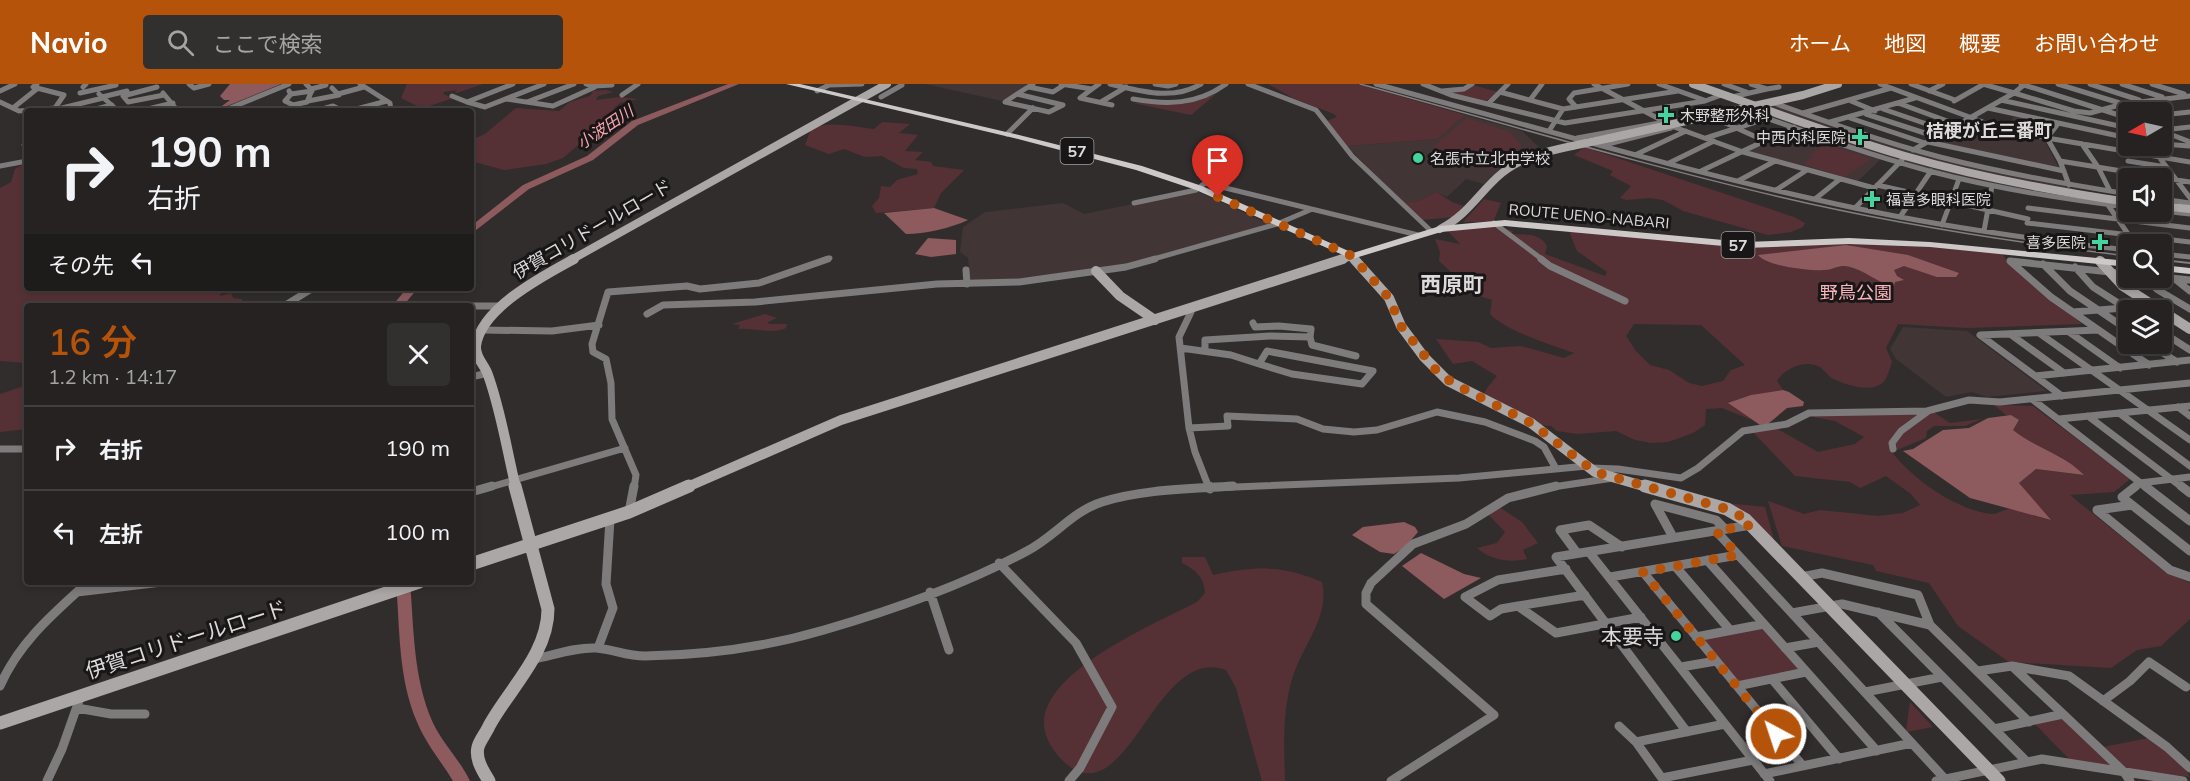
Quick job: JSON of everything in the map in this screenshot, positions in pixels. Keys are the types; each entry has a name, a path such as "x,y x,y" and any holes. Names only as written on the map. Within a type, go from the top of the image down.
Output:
{"main road":[{"name":"57","path":"790,84 1086,153 1199,188 1352,256"},
{"name":"ROUTE UENO-NABARI","path":"1352,256 1435,230 1494,223 1539,224 1745,245 1778,246 1865,241 2000,250 2118,263"},
{"path":"2172,269 2190,271"}],"street":[{"path":"0,91 15,84"},
{"path":"189,84 194,88 209,84"},
{"path":"306,84 312,90"},
{"path":"451,105 513,84"},
{"path":"453,96 485,107 544,84"},
{"path":"526,103 574,84"},
{"path":"586,84 594,87"},
{"path":"622,95 638,84"},
{"path":"818,91 831,85 862,84"},
{"path":"1017,94 1062,105 1052,112 1005,102 1017,94 1031,85 1053,92 1063,84 1092,89"},
{"path":"1099,84 1080,98 1112,105"},
{"path":"1112,84 1144,91 1178,94 1190,91 1199,84 1220,89"},
{"path":"1155,84 1168,86 1176,84"},
{"path":"1144,91 1133,99 1155,103 1184,103 1204,99 1226,84"},
{"path":"1248,84 1316,110 1352,156 1435,230 1455,222 1491,183 1510,167 1574,142 1669,125"},
{"path":"1376,84 1549,131 1574,142 1637,154 1815,200 1942,225 2118,249"},
{"path":"1423,84 1441,92 1570,122 1705,101 1724,94"},
{"path":"1441,92 1464,89 1471,84"},
{"path":"1480,112 1508,84"},
{"path":"1530,100 1542,84"},
{"path":"1594,84 1669,125 1743,152 1840,179 2028,221 2118,234"},
{"path":"1576,107 1570,101 1571,95 1628,84"},
{"path":"1659,84 1705,101"},
{"path":"1694,84 1906,156 2023,180 2118,192"},
{"path":"1724,84 1751,93"},
{"path":"1750,84 1767,89"},
{"path":"1574,142 1610,138 1756,106 1838,84"},
{"path":"1880,84 1969,118 2047,138 2118,151"},
{"path":"1911,84 1955,101 1984,84 2082,116 2118,105"},
{"path":"1929,91 1943,84"},
{"path":"1855,208 1913,150 2014,93 2023,84 2118,114"},
{"path":"2058,84 2118,102"},
{"path":"2092,84 2144,101"},
{"path":"2121,84 2166,98"},
{"path":"2152,84 2189,96"},
{"path":"80,93 116,85 126,92"},
{"path":"60,108 101,96 155,85"},
{"path":"155,85 176,108"},
{"path":"155,85 123,96 128,102 164,95"},
{"path":"233,108 286,85 291,94"},
{"path":"506,99 554,106 594,87 612,85"},
{"path":"889,88 902,85"},
{"path":"13,108 37,86 64,95 58,108"},
{"path":"338,94 329,86 291,94 284,101 293,108 308,101 339,95 362,86 391,104 391,108"},
{"path":"1101,102 1126,87"},
{"path":"1732,97 1779,87"},
{"name":"伊賀コリドールロード","path":"483,330 503,306 526,286 857,101 889,88"},
{"path":"1803,113 1891,88"},
{"path":"308,101 312,90"},
{"path":"0,91 13,94"},
{"path":"1500,92 1563,109 1678,91"},
{"path":"101,96 114,107 107,108"},
{"path":"2137,102 2189,96"},
{"path":"1829,122 1915,98"},
{"path":"2001,100 2118,125"},
{"path":"360,108 387,101"},
{"path":"1851,101 1875,111"},
{"path":"0,102 24,111"},
{"path":"1771,102 1946,163"},
{"path":"156,108 173,103"},
{"path":"1898,103 1958,125"},
{"path":"474,109 482,106"},
{"path":"1007,134 1033,108"},
{"path":"1883,108 1947,131"},
{"path":"1988,108 2118,136"},
{"path":"1549,131 1563,109"},
{"path":"1741,109 1841,144 1931,171 2028,194 2118,206"},
{"path":"2172,115 2190,112"},
{"path":"1865,113 1936,137"},
{"path":"1710,116 1765,141"},
{"path":"2080,128 2082,116"},
{"path":"1706,138 1768,118"},
{"path":"1848,118 1927,142 2064,171"},
{"path":"1603,146 1669,125"},
{"path":"2047,138 2057,125"},
{"path":"1701,171 1794,127"},
{"path":"1894,133 1905,127"},
{"path":"2172,130 2190,127"},
{"path":"1637,154 1686,131"},
{"path":"2172,136 2190,144"},
{"path":"2047,138 2060,161 2069,185 2097,197"},
{"path":"1841,144 1852,139"},
{"path":"1669,163 1714,141"},
{"path":"2082,144 2098,167 2110,191"},
{"path":"2172,145 2190,144"},
{"path":"2124,156 2133,168"},
{"path":"2148,156 2190,162"},
{"path":"2159,158 2190,201"},
{"path":"1738,181 1775,161"},
{"path":"2060,161 2118,171"},
{"path":"2128,161 2166,167"},
{"path":"0,166 24,162"},
{"path":"1776,190 1807,170"},
{"path":"1900,217 1931,171"},
{"path":"1942,225 1959,178"},
{"path":"1815,200 1840,179"},
{"path":"2172,179 2190,182"},
{"path":"2023,180 2062,192 2118,200"},
{"path":"1134,203 1199,188 1205,183 1418,235"},
{"path":"1984,231 1992,186"},
{"path":"2028,194 2062,192"},
{"path":"2027,238 2028,194"},
{"path":"2172,200 2190,201"},
{"path":"2108,205 2118,220"},
{"path":"2028,208 2118,221"},
{"path":"2172,208 2190,213"},
{"path":"647,314 663,305 755,302 937,284 1019,282 1133,266 1208,242 1277,224 1311,210"},
{"path":"2172,212 2190,213"},
{"path":"2129,222 2190,228"},
{"path":"1494,223 1550,266 1625,301"},
{"path":"2172,240 2190,242"},
{"path":"2172,255 2190,257"},
{"path":"474,563 629,512 842,420 1352,256 1389,298 1401,326 1439,374 1531,423 1595,472 1727,509 1742,517 1999,781"},
{"path":"629,512 636,475 611,415 611,383 606,359 593,352 592,344 608,292 687,286 700,289 759,283 830,258"},
{"path":"2118,272 2010,261 2073,312 2149,365"},
{"path":"2100,261 2127,290 2143,300"},
{"path":"2043,264 2064,286 2118,323"},
{"path":"2075,267 2093,287 2118,304"},
{"path":"966,270 967,284"},
{"path":"1096,271 1120,296 1155,320"},
{"path":"2172,279 2190,280"},
{"path":"2175,279 2190,291"},
{"path":"2156,288 2190,309"},
{"path":"289,303 308,291"},
{"path":"474,306 503,306"},
{"path":"1190,309 1191,312 1179,337 1189,428 1195,452 1210,489"},
{"path":"2073,312 2118,309"},
{"path":"2172,318 2190,329"},
{"path":"1253,323 1255,327 1279,326 1311,329 1312,345 1356,356"},
{"path":"489,781 478,763 478,747 500,706 534,659 544,634 548,609 528,539 516,480 488,373 477,353 477,340 483,330 552,331 599,326"},
{"path":"2061,396 1980,335 2098,330"},
{"path":"2069,332 2120,368"},
{"path":"2039,333 2190,440"},
{"path":"2010,334 2064,373"},
{"path":"1205,351 1205,340 1270,336 1310,337"},
{"path":"2172,338 2190,350"},
{"path":"1181,348 1231,355 1259,364 1292,374 1354,384 1362,384 1373,371 1308,361 1267,351 1259,364"},
{"path":"2165,354 2177,362"},
{"path":"2035,376 2190,360"},
{"path":"474,376 488,373"},
{"path":"534,659 598,648 620,655 645,656 743,648 794,638 845,623 930,592 1035,547 1078,512 1096,502 1139,494 1467,477 1555,467 1618,469 1681,478 1698,468 1739,434 1750,429 1787,424 1805,414 1927,411 1969,400 2000,402 2190,382"},
{"path":"2032,399 2190,521"},
{"path":"2059,419 2190,406"},
{"path":"2178,407 2190,416"},
{"path":"1893,449 1892,443 1897,434 1927,411"},
{"path":"1189,428 1228,426 1227,416 1297,419 1323,429 1354,432 1377,430 1437,412 1485,422 1535,441 1544,447 1555,467"},
{"path":"2118,413 2190,466"},
{"path":"2088,416 2190,493"},
{"path":"0,449 24,448"},
{"path":"474,491 625,448"},
{"path":"2190,477 2140,483 2122,497 2190,551"},
{"path":"1391,781 1494,715 1366,604 1366,593 1371,583 1413,544 1466,524 1508,498 1548,487 1613,478"},
{"path":"1674,537 1655,504 1716,520 1738,555 1912,743 1940,780 2046,760 2127,776 2184,781"},
{"path":"2132,505 2097,510 2170,570 2190,577"},
{"path":"598,648 613,608 606,584 610,519"},
{"path":"1577,554 1560,530 1589,525 1622,546"},
{"path":"1687,732 1556,557 1751,525"},
{"path":"1589,552 1767,778 1803,766 1912,743"},
{"path":"1610,577 1738,555"},
{"path":"1707,560 1876,751"},
{"path":"999,563 1076,643 1090,663 1101,693 1112,707 1080,768 1069,781"},
{"path":"1675,566 1730,630"},
{"path":"1566,569 1498,580 1465,597 1490,616 1501,609 1585,595"},
{"path":"1643,572 1803,766"},
{"path":"1801,577 1822,573 1918,595 1930,625 2029,722"},
{"path":"0,686 11,661 21,647 85,585"},
{"path":"77,592 136,585"},
{"name":"伊賀コリドールロード","path":"0,723 410,585"},
{"path":"930,592 949,650"},
{"path":"1792,613 1842,604 1930,625"},
{"path":"1518,606 1556,633 1641,617"},
{"path":"1878,612 2027,762"},
{"path":"1696,637 1764,624"},
{"path":"1785,648 1819,642"},
{"path":"1681,667 1716,661"},
{"path":"2103,701 2130,681 2149,662 2186,687"},
{"path":"1978,671 2012,666 2069,676 2167,747 2190,768"},
{"path":"2012,666 2127,776"},
{"path":"1737,686 1806,672"},
{"path":"1865,692 1942,677"},
{"path":"1772,679 1839,759"},
{"path":"47,781 62,749 81,695"},
{"path":"77,708 111,714 145,714"},
{"path":"1994,729 2063,714"},
{"path":"1636,742 1725,724"},
{"path":"1619,726 1636,742 1663,780 1753,760"}],"shaded area":[{"path":"230,84 281,84 222,108 219,108 230,100 224,100 220,96"},
{"path":"925,84 1028,84 1002,101"},
{"path":"1775,104 1874,138 2064,185 2085,193 2067,190 2028,192 1895,161 1749,111"},
{"path":"1465,115 1522,131 1539,147 1504,166 1484,184 1466,179 1447,197 1437,192 1417,201 1403,203 1347,146 1438,139"},
{"path":"2014,116 2055,125 2045,136 2006,129"},
{"path":"1970,120 2044,140 2059,168 1933,141"},
{"path":"1794,129 1882,158 1856,183 1748,151"},
{"path":"1197,191 1269,224 1129,264 989,282 970,282 968,258 960,252 963,227 985,212 1063,203 1084,214"},
{"path":"934,208 968,220 938,230 906,234 884,213"},
{"path":"928,238 956,240 956,254 931,257 915,254"},
{"path":"1846,245 1908,255 1959,273 1956,277 1937,277 1904,266 1894,270 1897,276 1904,280 1895,282 1894,286 1850,267 1841,266 1825,270 1799,269 1770,262 1758,255"},
{"path":"1903,327 1967,331 2047,391 1987,397 1972,392 1946,397 1896,359 1890,349"},
{"path":"1783,390 1804,402 1803,406 1787,408 1768,424 1760,425 1728,403 1751,395"},
{"path":"2011,415 2019,420 2013,430 2068,462 2084,475 2036,469 2019,483 2051,520 1970,498 1903,451 1913,449 1943,430 1969,428 1988,418"},
{"path":"1404,522 1415,527 1418,532 1405,547 1394,554 1380,552 1352,535 1363,527"},
{"path":"1421,553 1464,574 1481,578 1444,599 1402,566"}],"green space":[{"path":"407,84 483,84 457,93 455,92 457,90 444,92 443,94 453,98 424,108 415,108 417,106 401,98"},
{"path":"1268,84 1357,84 1465,115 1438,139 1347,146 1327,121 1337,117 1334,114 1293,98"},
{"path":"1473,85 1498,92 1486,101 1445,91"},
{"path":"593,91 613,92 598,96 596,100 619,97 638,99 620,103 614,108 617,124 596,130 563,158 546,164 504,170 474,162 474,139 485,134 516,108 559,111 570,102 590,96"},
{"path":"1216,94 1191,115 1133,103 1184,104"},
{"path":"1467,118 1510,132 1522,146 1493,169 1463,166 1466,162 1461,166 1444,161 1440,156 1447,153 1433,147"},
{"path":"882,122 910,124 899,133 918,135 905,151 923,152 915,160 931,162 933,166 964,170 941,193 934,208 876,213 872,206 879,198 881,186 890,187 897,180 918,174 917,169 904,168 882,156 865,157 844,149 829,154 805,145 811,129 818,126 842,125 874,129"},
{"path":"1830,142 1841,146 1839,148 1872,159 1844,177 1803,164 1813,156 1809,155"},
{"path":"1584,147 1794,217 1805,223 1803,227 1791,232 1768,235 1683,211 1663,200 1620,198 1631,186 1610,175 1613,171 1574,155"},
{"path":"24,164 24,291 221,291 220,296 231,293 233,298 242,299 243,303 24,303 24,363 0,361 0,188 11,182 15,169"},
{"path":"1437,192 1452,202 1464,206 1454,217 1422,220 1403,203 1417,201"},
{"path":"1484,199 1501,203 1493,222 1463,222"},
{"name":"野鳥公園","path":"1492,225 1513,231 1511,234 1536,236 1547,246 1545,254 1605,276 1607,272 1577,251 1569,231 1752,247 1858,242 2000,251 2008,262 2082,324 1967,328 1898,324 1886,348 1892,362 1885,380 1880,385 1867,388 1852,386 1832,378 1818,366 1806,364 1789,369 1780,377 1777,381 1783,390 1751,395 1729,404 1752,420 1722,408 1706,409 1705,425 1693,433 1668,442 1651,443 1635,440 1616,431 1577,434 1557,431 1551,426 1538,425 1483,396 1497,376 1472,361 1453,364 1436,339 1478,342 1491,348 1521,346 1564,358 1574,353 1507,326 1490,314 1492,300 1467,292 1447,280 1453,274 1439,261 1440,252 1435,239 1460,244 1446,229","holes":["1634,324 1701,325 1745,365 1731,370 1723,381 1702,386 1689,383 1669,370 1650,365 1636,351 1626,336"]},
{"path":"765,314 777,318 768,322 769,324 787,324 786,328 774,331 738,329 740,325 732,324"},
{"path":"24,386 24,429 0,432 0,394"},
{"path":"1994,405 2033,406 2130,479 2114,492 2070,495 2165,572 2190,583 2190,619 2161,646 2137,650 2111,668 2009,662 1958,626 1929,583 1876,571 1873,565 1782,546 1768,501 1804,514 1820,510 1878,516 1903,513 1920,505 1911,494 1886,476 1860,488 1850,482 1795,476 1751,430 1776,428 1818,452 1855,444 1864,437 1835,421 1814,417 1814,415 1932,411 1950,423 1982,419 1965,426 1934,426 1927,431 1926,438 1892,452 1923,483 1965,507 1992,514 2008,509 2015,510 2050,520 2019,483 2036,469 2083,475 2067,461 2012,430 2019,421 2011,415 2006,415"},
{"path":"1725,503 1765,507 1775,544"},
{"path":"1499,507 1522,522 1538,543 1523,550 1527,559 1500,560 1477,548 1497,543 1505,532 1488,514"},
{"path":"1182,557 1205,557 1213,575 1242,570 1268,569 1294,572 1322,582 1323,595 1319,619 1297,664 1289,689 1284,728 1285,781 1262,781 1236,688 1226,670 1204,668 1184,678 1166,695 1119,757 1102,770 1084,773 1073,769 1059,757 1050,744 1044,721 1052,698 1070,677 1095,657 1152,624 1197,602 1205,593 1201,578 1182,563"},
{"path":"1761,627 1801,669 1739,683 1702,640"},
{"path":"1910,702 1933,727 1906,732"},
{"path":"2060,717 2113,765 2111,767 2071,761 2034,723"},
{"path":"2149,738 2182,764 2190,777 2128,769 2103,747"}],"waterway":[{"name":"小波田川","path":"474,229 526,187 590,158 635,123 735,84"},
{"name":"小波田川","path":"400,303 410,291"},
{"name":"小波田川","path":"403,585 410,670 418,705 429,730 462,781"}],"railway":[{"path":"1360,84 1675,171 1823,207 1953,231 2118,255"},
{"path":"2172,261 2190,263"}],"place":[{"name":"木野整形外科","path":"1666,115"},
{"name":"中西内科医院","path":"1860,137"},
{"name":"名張市立北中学校","path":"1418,158"},
{"name":"福喜多眼科医院","path":"1872,199"},
{"name":"喜多医院","path":"2100,242"},
{"name":"本要寺","path":"1676,636"}],"district":[{"name":"桔梗が丘三番町","path":"1989,130"},
{"name":"西原町","path":"1452,284"}],"route":[{"path":"1218,197 1352,256 1389,298 1396,319 1439,374 1448,381 1531,423 1595,472 1727,509 1746,520 1751,525 1716,531 1738,555 1643,572 1776,734"}]}
